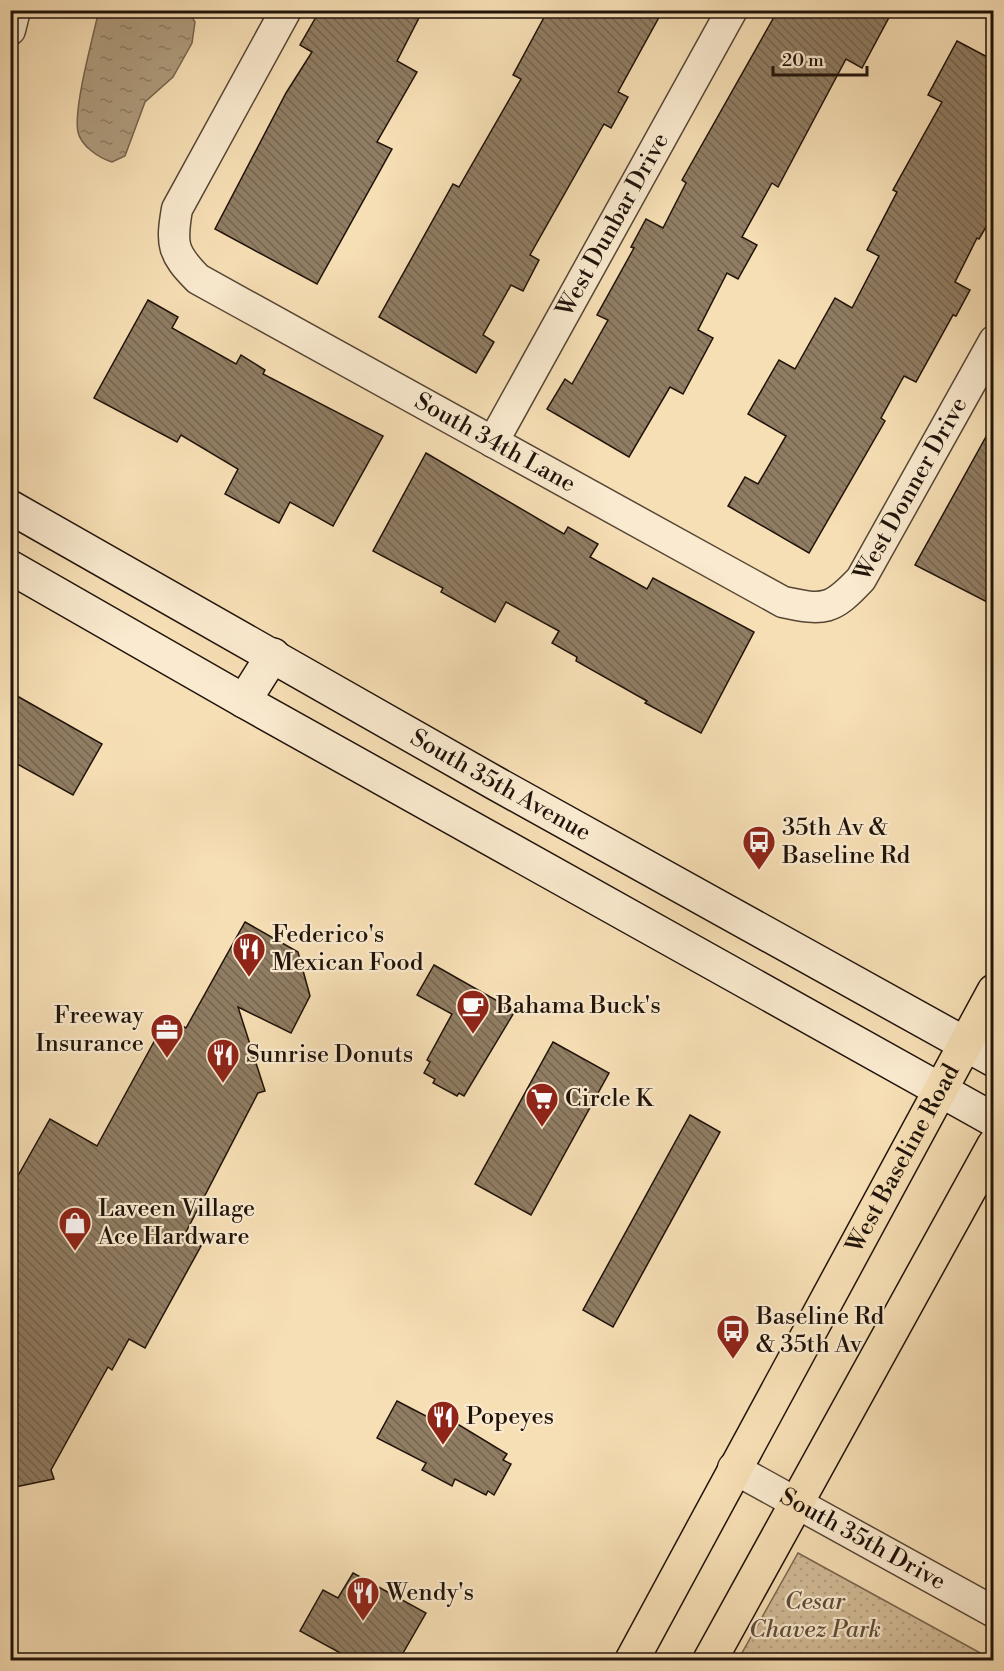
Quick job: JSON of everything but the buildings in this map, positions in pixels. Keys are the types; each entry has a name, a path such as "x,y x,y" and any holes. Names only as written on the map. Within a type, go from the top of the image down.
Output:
{"main road":[{"name":"South 35th Avenue","path":"10,507 495,783 993,1060"},
{"path":"10,567 244,701 993,1120"},
{"path":"244,701 273,655"},
{"name":"West Baseline Road","path":"733,1468 813,1326 993,991"},
{"path":"710,1660 993,1145"},
{"path":"632,1660 733,1468"}],"street":[{"path":"10,30 15,10"},
{"name":"South 34th Lane","path":"286,10 177,209 172,238 179,260 198,279 783,603 812,608 840,602"},
{"name":"West Dunbar Drive","path":"493,442 732,10"},
{"name":"West Donner Drive","path":"840,602 861,579 993,340"},
{"name":"South 35th Drive","path":"733,1468 993,1612"}],"green space":[{"name":"Cesar Chavez Park","path":"798,1553 993,1660 738,1660"}],"water":[{"path":"99,10 188,11 195,22 192,43 173,77 145,102 125,156 112,162 91,151 83,142 78,132 77,121 88,54"}],"place":[{"name":"35th Av & Baseline Rd","path":"759,871"},
{"name":"Federico's Mexican Food","path":"249,978"},
{"name":"Bahama Buck's","path":"473,1035"},
{"name":"Freeway Insurance","path":"167,1059"},
{"name":"Sunrise Donuts","path":"223,1084"},
{"name":"Circle K","path":"542,1128"},
{"name":"Laveen Village Ace Hardware","path":"75,1252"},
{"name":"Baseline Rd & 35th Av","path":"733,1360"},
{"name":"Popeyes","path":"443,1446"},
{"name":"Wendy's","path":"363,1622"}]}
